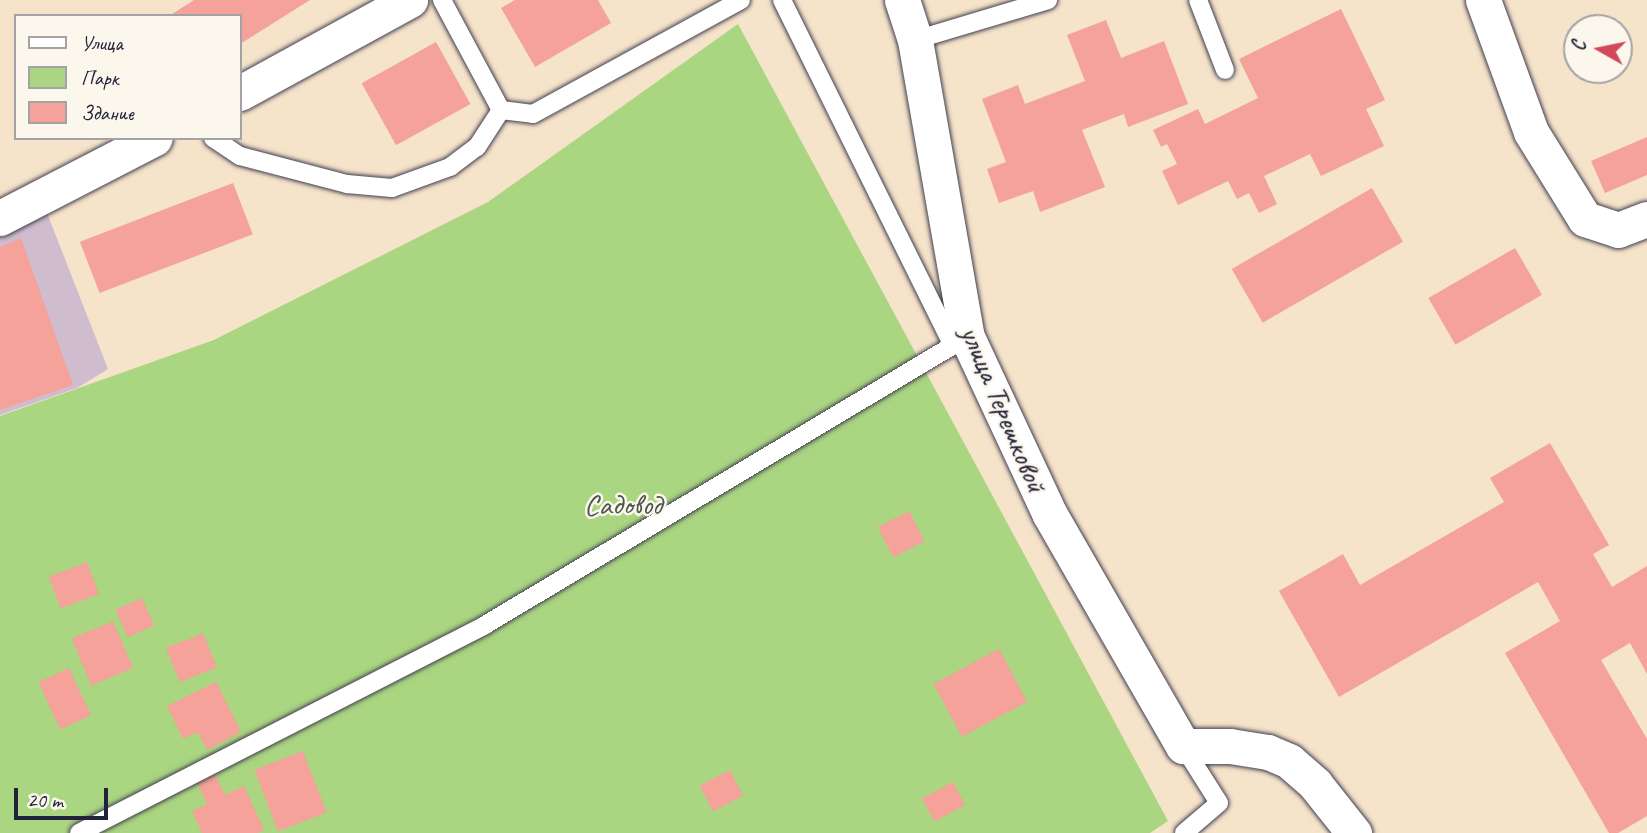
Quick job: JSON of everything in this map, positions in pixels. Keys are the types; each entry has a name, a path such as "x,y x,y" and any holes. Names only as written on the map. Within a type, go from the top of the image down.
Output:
{"street":[{"path":"242,92 410,0"},
{"name":"улица Терешковой","path":"902,0 915,40 960,342 1049,513 1183,746"},
{"path":"1483,0 1531,132 1585,219 1618,230 1647,219"},
{"path":"0,218 151,140"},
{"path":"1183,746 1230,746 1268,752 1289,761 1315,784 1353,833"}],"lane":[{"path":"442,0 501,110"},
{"path":"501,110 533,114 741,0"},
{"path":"79,833 485,625 960,342 782,0"},
{"path":"915,40 1048,0"},
{"path":"1198,0 1225,70"},
{"path":"216,140 240,156 347,184 392,188 450,167 477,147 501,110"},
{"path":"1183,746 1219,803 1184,833"}],"shaded area":[{"path":"47,213 108,369 77,388 0,415 0,236"}],"green space":[{"name":"Садовод","path":"738,24 1168,821 1150,833 0,833 0,416 214,340 488,202"}],"building":[{"path":"194,0 310,0 242,43 242,14 172,14"},
{"path":"515,0 598,0 611,23 535,67 501,8"},
{"path":"1341,9 1385,100 1366,109 1384,146 1321,176 1310,154 1264,176 1277,204 1259,213 1249,193 1237,199 1228,181 1178,205 1162,171 1177,164 1167,144 1161,147 1153,130 1198,109 1205,124 1258,98 1239,59"},
{"path":"1106,20 1121,58 1164,41 1188,104 1128,127 1124,114 1082,130 1105,187 1040,212 1033,191 999,203 987,169 1006,162 982,99 1018,85 1025,104 1085,81 1067,35"},
{"path":"436,42 470,104 396,145 362,83"},
{"path":"1647,137 1647,175 1605,193 1591,161"},
{"path":"233,183 253,234 100,293 80,242"},
{"path":"1372,188 1403,242 1263,323 1232,269"},
{"path":"21,238 73,385 0,410 0,247"},
{"path":"1515,248 1542,295 1455,345 1428,298"},
{"path":"1550,443 1609,545 1593,554 1612,587 1647,566 1647,674 1630,643 1601,660 1647,739 1647,816 1618,833 1609,833 1505,653 1560,621 1538,582 1339,697 1279,591 1343,554 1360,585 1504,502 1490,478"},
{"path":"909,511 924,541 893,557 878,527"},
{"path":"87,562 99,594 61,608 49,577"},
{"path":"142,598 154,625 128,637 116,610"},
{"path":"113,621 133,668 92,686 72,639"},
{"path":"203,633 217,667 180,682 166,648"},
{"path":"999,649 1027,702 962,737 934,684"},
{"path":"69,668 91,715 60,729 38,682"},
{"path":"216,682 241,732 207,750 198,732 183,739 167,706"},
{"path":"303,751 327,813 278,831 254,770"},
{"path":"730,770 743,796 713,811 700,785"},
{"path":"214,772 225,795 244,786 264,830 258,833 202,833 192,811 207,804 196,780"},
{"path":"953,782 965,805 934,821 922,798"}]}
